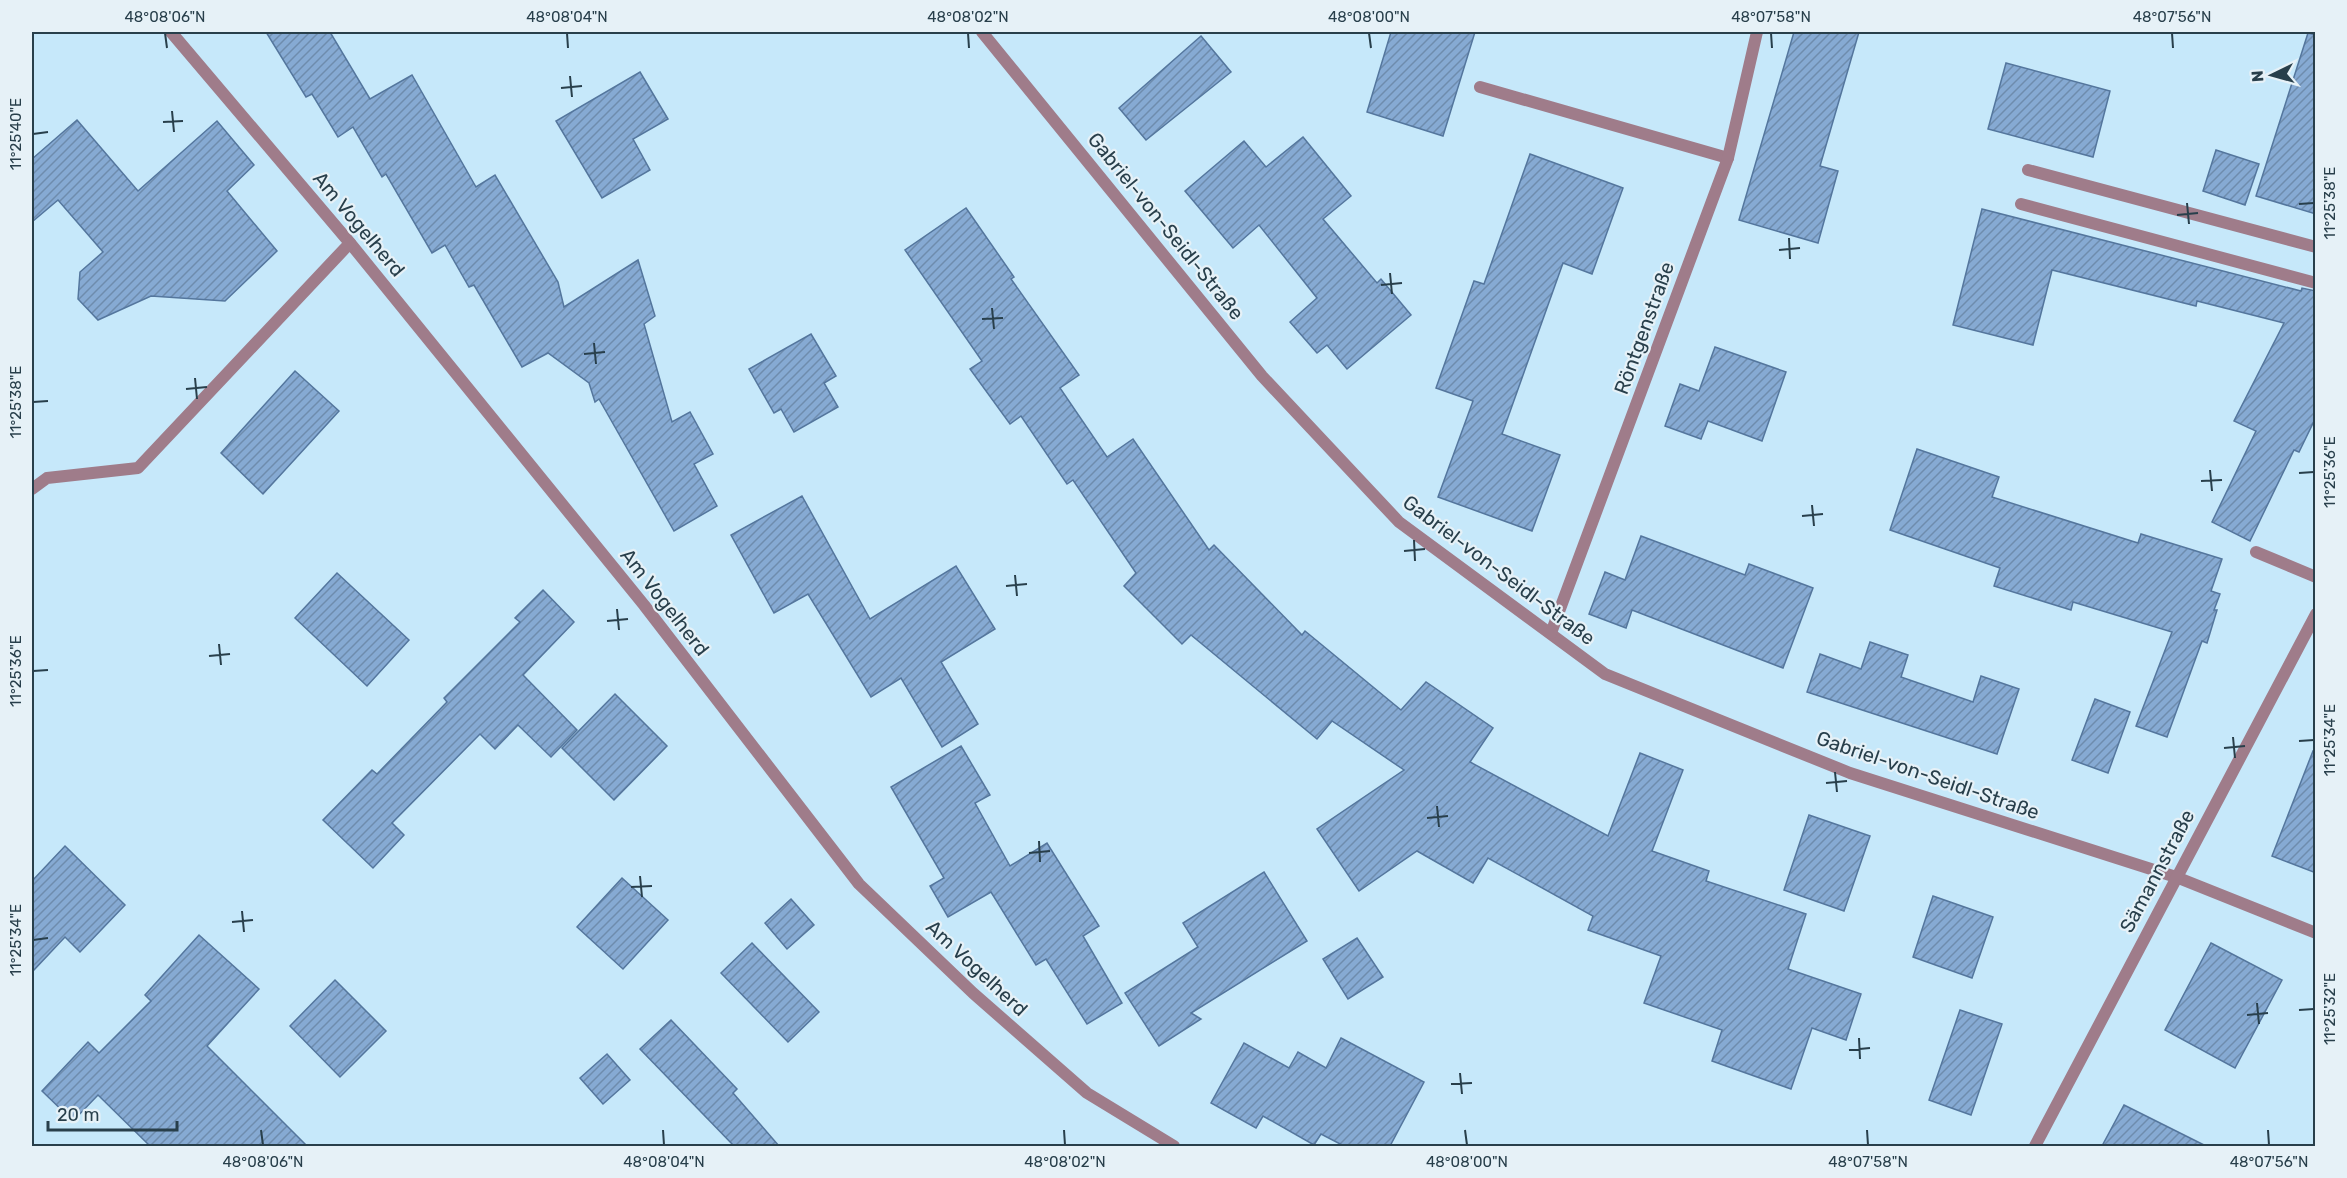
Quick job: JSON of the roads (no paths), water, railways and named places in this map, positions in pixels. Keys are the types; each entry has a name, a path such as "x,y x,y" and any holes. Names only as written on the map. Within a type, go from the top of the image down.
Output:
{"street":[{"name":"Am Vogelherd","path":"171,32 351,243 644,605 859,884 973,993 1087,1093 1174,1146"},
{"name":"Gabriel-von-Seidl-Straße","path":"982,32 1262,376 1399,522 1605,674 1850,773 2176,877 2316,933"},
{"name":"Röntgenstraße","path":"1551,633 1728,158 1756,32"},
{"path":"1480,87 1728,158"},
{"path":"2028,170 2316,247"},
{"path":"2021,204 2316,283"},
{"path":"32,489 47,478 138,468 351,243"},
{"path":"2256,552 2316,577"},
{"name":"Sämannstraße","path":"2035,1146 2316,614"}]}
